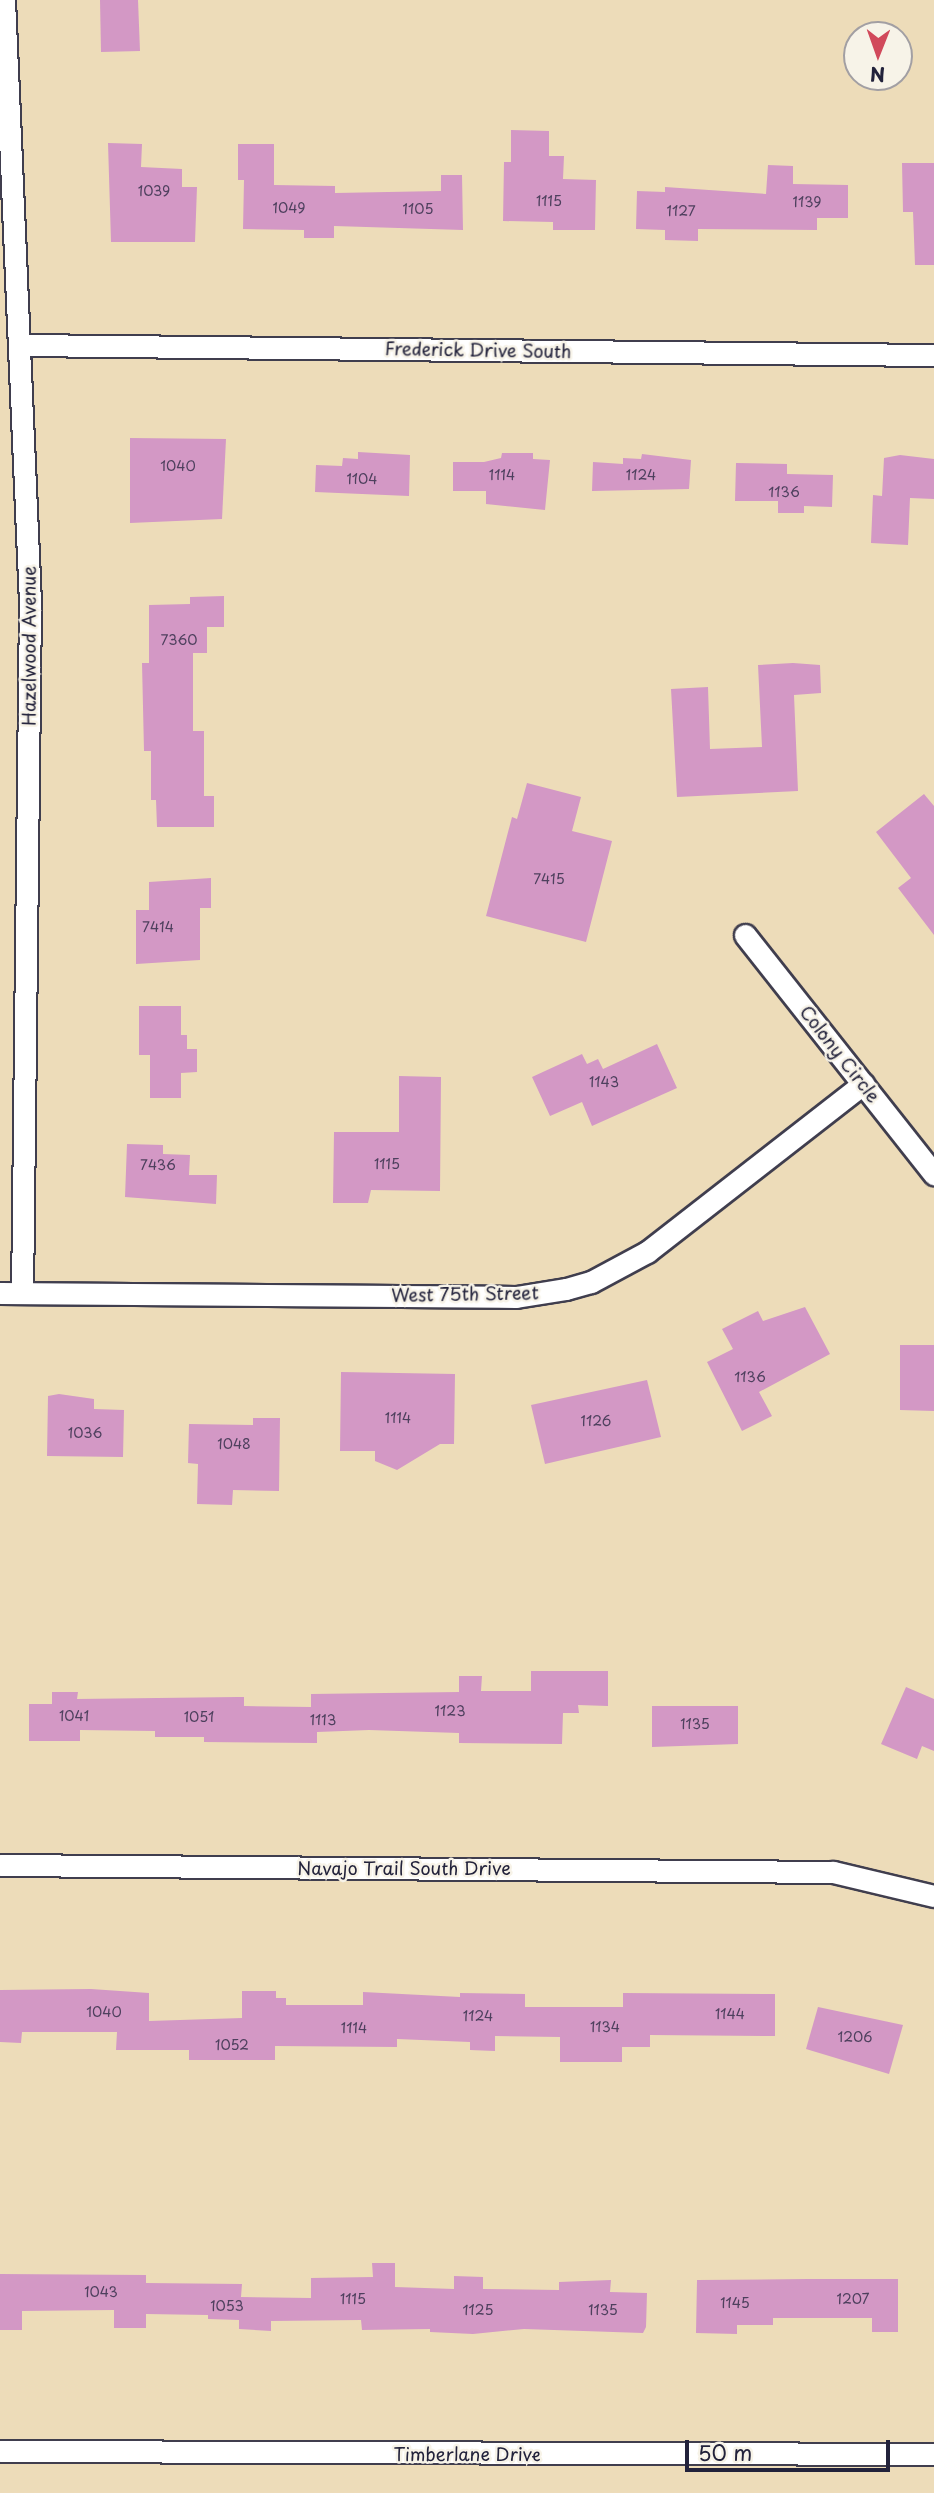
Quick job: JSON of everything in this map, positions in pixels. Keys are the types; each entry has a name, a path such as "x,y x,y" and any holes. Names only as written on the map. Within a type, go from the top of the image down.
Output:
{"street":[{"name":"Hazelwood Avenue","path":"4,0 14,339 30,603 22,1293"},
{"name":"Frederick Drive South","path":"14,339 934,355"},
{"name":"Colony Circle","path":"745,935 934,1174"},
{"name":"West 75th Street","path":"0,1293 516,1297 566,1289 647,1252 863,1084"},
{"name":"Navajo Trail South Drive","path":"0,1865 807,1871 895,1884 934,1896"},
{"name":"Timberlane Drive","path":"0,2451 934,2454"}],"building":[{"path":"100,0 138,0 140,51 101,52"},
{"path":"511,130 549,131 549,156 564,156 563,179 596,180 595,230 553,230 553,222 503,221 504,162 511,162"},
{"path":"108,143 142,144 141,167 182,169 182,187 197,187 195,242 111,242"},
{"path":"238,144 274,144 274,185 335,186 335,193 441,191 441,175 462,175 463,230 334,226 334,238 304,238 304,230 243,229 244,180 238,180"},
{"path":"902,163 934,163 934,265 915,265 913,212 903,212"},
{"path":"768,165 793,166 793,184 848,185 848,218 817,218 817,230 698,229 698,241 665,240 665,230 636,229 637,191 665,192 665,187 766,194"},
{"path":"130,438 226,439 222,519 130,523"},
{"path":"358,452 410,455 409,496 315,492 316,465 342,466 343,458 358,459"},
{"path":"502,453 533,453 533,459 550,460 545,510 486,504 486,491 453,491 453,462 484,462 501,458"},
{"path":"642,454 691,460 689,489 592,491 593,462 623,464 623,458 641,459"},
{"path":"900,455 934,459 934,499 910,498 908,545 871,543 873,495 882,496 884,458"},
{"path":"736,463 787,464 787,474 833,475 832,507 804,506 804,513 778,513 778,501 735,501"},
{"path":"224,596 224,627 207,627 207,653 193,653 193,731 204,731 204,796 214,796 214,827 157,827 156,800 151,800 151,751 144,751 142,663 149,663 149,605 190,604 190,597"},
{"path":"758,665 820,665 821,693 794,695 798,791 677,797 671,689 708,687 710,749 762,747"},
{"path":"527,783 581,797 572,831 612,841 586,942 486,916 512,817 517,819"},
{"path":"924,794 934,806 934,935 898,888 911,878 876,832"},
{"path":"211,878 211,908 200,908 200,960 136,964 136,910 149,910 149,882"},
{"path":"139,1006 181,1006 181,1035 187,1035 187,1049 197,1049 197,1072 181,1073 181,1098 150,1098 150,1055 139,1055"},
{"path":"657,1044 677,1088 592,1126 582,1102 550,1116 532,1077 582,1054 587,1064 598,1059 603,1069"},
{"path":"399,1076 441,1077 440,1191 371,1190 368,1203 333,1203 334,1132 399,1132"},
{"path":"127,1144 163,1145 163,1154 190,1155 189,1175 217,1175 216,1204 125,1197"},
{"path":"805,1307 830,1354 759,1392 772,1416 742,1431 707,1362 733,1349 722,1329 758,1311 763,1321"},
{"path":"900,1345 934,1345 934,1411 900,1410"},
{"path":"341,1372 455,1374 454,1444 440,1444 397,1470 375,1461 375,1451 340,1451"},
{"path":"647,1380 661,1437 545,1464 531,1405"},
{"path":"59,1394 94,1399 94,1409 124,1410 123,1457 47,1456 48,1396"},
{"path":"253,1418 280,1418 279,1491 233,1490 232,1505 197,1504 198,1464 188,1463 189,1424 253,1425"},
{"path":"531,1671 608,1671 608,1706 578,1705 579,1713 563,1713 562,1744 459,1743 459,1733 369,1730 317,1732 317,1743 204,1742 204,1737 155,1737 155,1731 80,1730 80,1741 29,1741 29,1704 52,1704 52,1692 78,1692 77,1699 244,1697 244,1706 311,1707 311,1694 459,1692 459,1676 482,1676 481,1691 531,1691"},
{"path":"906,1687 934,1699 934,1751 922,1746 917,1759 881,1744"},
{"path":"652,1706 738,1706 738,1744 652,1747"},
{"path":"91,1989 149,1993 149,2021 242,2018 242,1991 276,1991 276,1998 286,1998 286,2005 363,2005 363,1992 460,1997 460,1993 525,1994 525,2007 623,2007 623,1993 775,1994 775,2036 650,2035 650,2047 622,2047 622,2062 560,2062 560,2037 495,2036 495,2051 470,2050 470,2042 397,2039 397,2047 275,2046 275,2060 189,2060 189,2050 116,2050 117,2032 22,2032 21,2043 0,2042 0,1990"},
{"path":"818,2007 903,2025 889,2074 806,2049"},
{"path":"372,2263 395,2263 395,2287 454,2289 454,2276 483,2277 483,2289 559,2290 559,2282 611,2280 610,2292 647,2293 646,2327 643,2333 524,2329 473,2334 430,2332 430,2329 362,2330 361,2320 271,2321 271,2331 239,2329 239,2320 208,2319 208,2315 146,2314 146,2328 114,2328 114,2310 22,2311 22,2330 0,2330 0,2274 146,2275 146,2283 242,2284 241,2297 311,2298 311,2278 373,2277"},
{"path":"898,2279 898,2332 872,2332 872,2318 773,2318 773,2325 737,2325 737,2334 696,2333 697,2280"}]}
